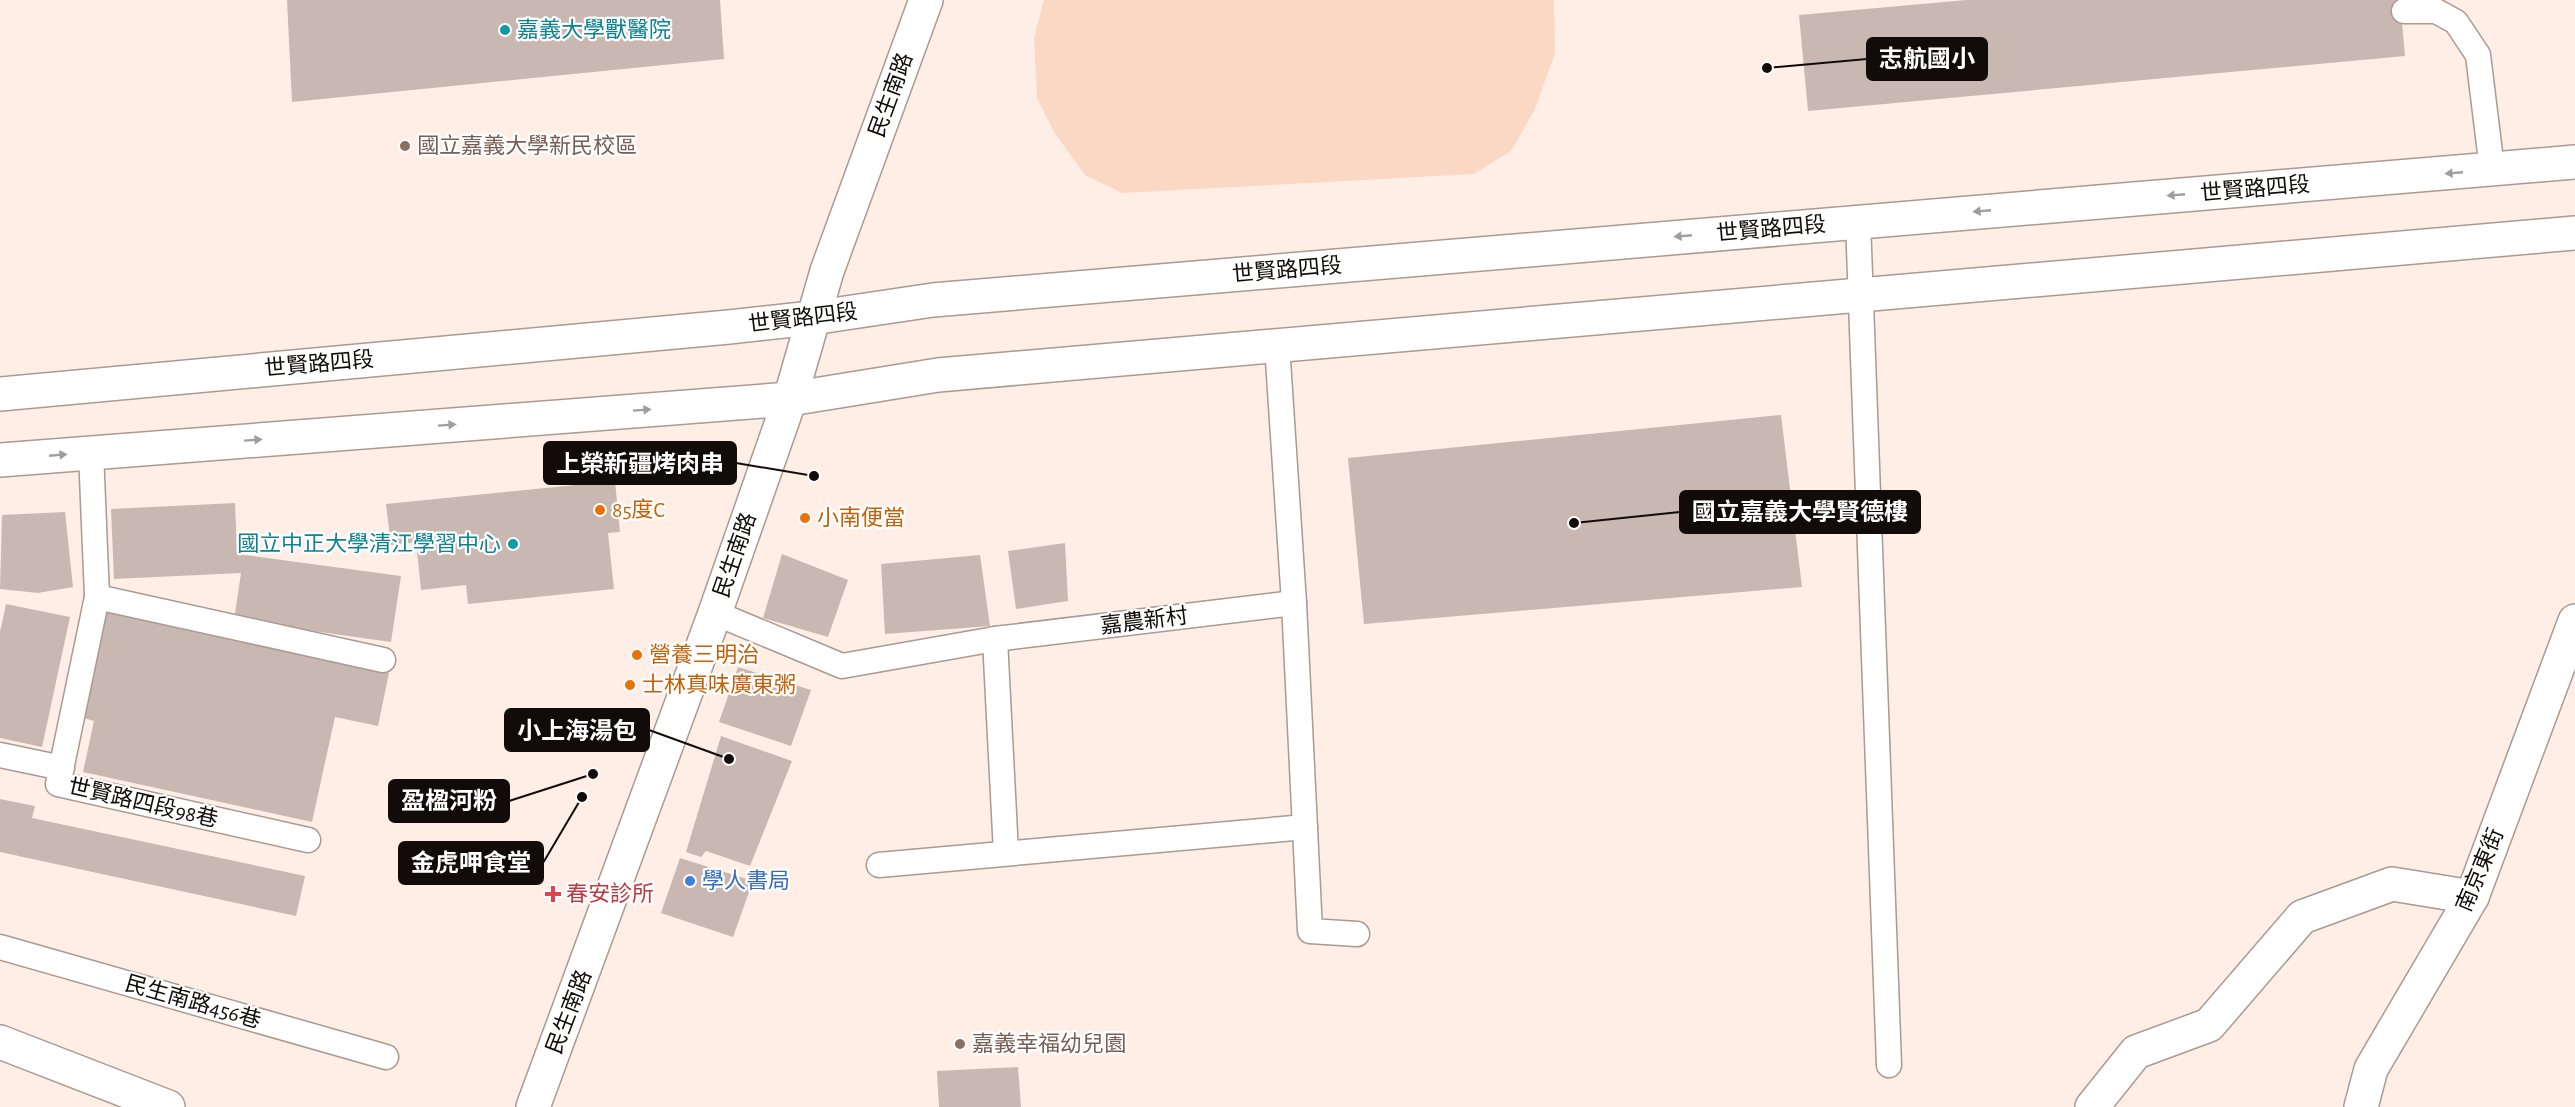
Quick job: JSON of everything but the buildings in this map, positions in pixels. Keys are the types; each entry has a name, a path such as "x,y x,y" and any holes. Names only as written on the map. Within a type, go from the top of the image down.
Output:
{"main road":[{"name":"民生南路","path":"533,1107 715,613 790,399 812,318 926,0"},
{"name":"世賢路四段","path":"0,394 812,318 933,300 2575,162"},
{"path":"0,460 790,399 938,375 2575,233"},
{"name":"南京東街","path":"2361,1107 2371,1069 2472,897 2575,621"},
{"path":"2092,1107 2136,1052 2209,1025 2302,916 2392,884 2472,897"},
{"path":"0,1042 168,1107"}],"lane":[{"path":"2404,11 2436,11 2456,22 2478,55 2492,169"},
{"path":"1858,221 1889,1065"},
{"path":"1277,345 1294,603 1310,931 1357,934"},
{"name":"世賢路四段98巷","path":"91,452 97,597 58,784 308,840"},
{"path":"97,597 383,660"},
{"name":"嘉農新村","path":"715,613 842,666 995,639 1294,603"},
{"path":"995,639 1006,853"},
{"path":"0,755 62,768"},
{"path":"879,865 1305,827"},
{"name":"民生南路456巷","path":"0,947 386,1058"}],"shaded area":[{"path":"1044,0 1554,0 1555,53 1535,109 1511,151 1474,174 1122,193 1085,175 1054,132 1037,98 1034,38"}],"place":[{"name":"嘉義大學獸醫院","path":"505,30"},
{"name":"志航國小","path":"1767,68"},
{"name":"國立嘉義大學新民校區","path":"405,146"},
{"name":"上榮新疆烤肉串","path":"814,476"},
{"name":"85度C","path":"600,510"},
{"name":"小南便當","path":"805,518"},
{"name":"國立嘉義大學賢德樓","path":"1574,523"},
{"name":"國立中正大學清江學習中心","path":"513,544"},
{"name":"營養三明治","path":"637,655"},
{"name":"士林真味廣東粥","path":"630,685"},
{"name":"小上海湯包","path":"729,759"},
{"name":"盈楹河粉","path":"593,774"},
{"name":"金虎呷食堂","path":"582,797"},
{"name":"學人書局","path":"690,881"},
{"name":"春安診所","path":"553,894"},
{"name":"嘉義幸福幼兒園","path":"960,1044"}]}
